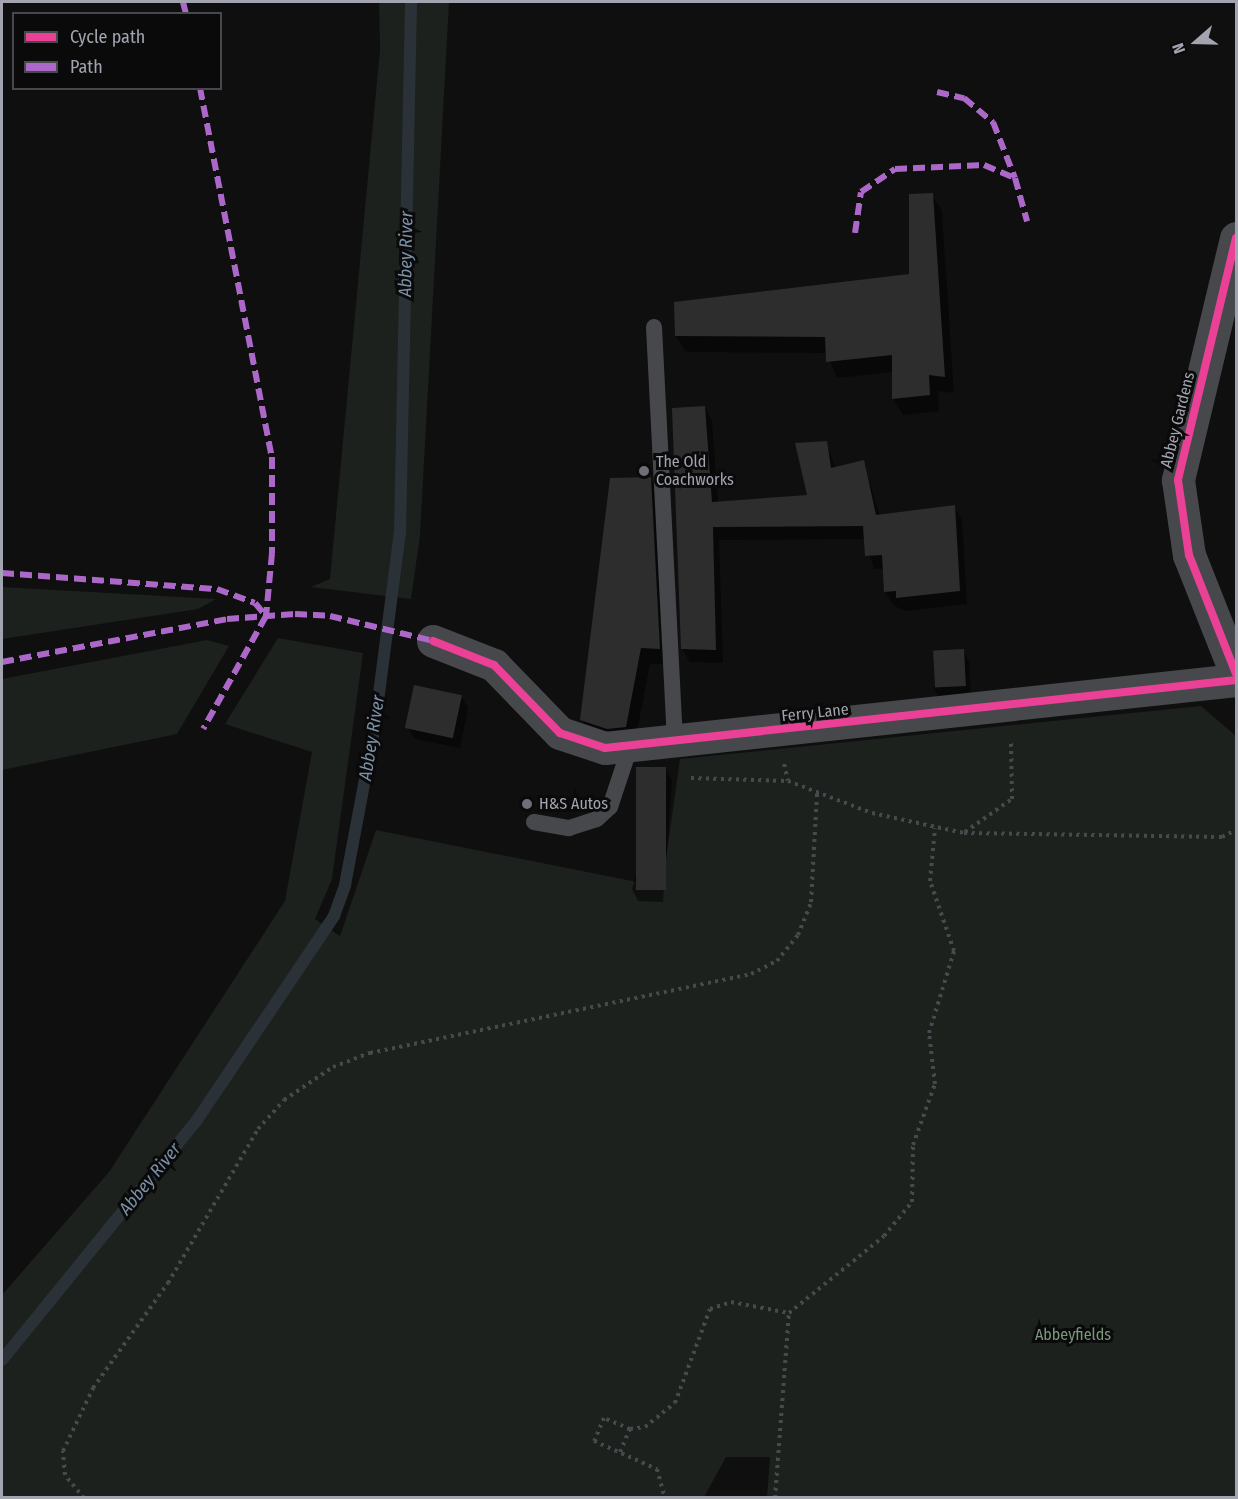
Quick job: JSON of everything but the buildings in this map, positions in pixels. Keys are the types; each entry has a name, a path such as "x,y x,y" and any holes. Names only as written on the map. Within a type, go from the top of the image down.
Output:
{"street":[{"name":"Abbey Gardens","path":"1236,238 1178,480 1189,555 1236,674"},
{"name":"Ferry Lane","path":"433,641 484,660 512,678 560,733 605,748 1236,680"}],"lane":[{"path":"654,327 675,742"},
{"path":"534,822 569,828 597,819 610,807 630,747"}],"path":[{"path":"964,832 1012,799 1011,736"},
{"path":"691,778 788,781 817,793 935,828 964,832 1222,837 1236,830"},
{"path":"84,1497 65,1474 63,1451 82,1409 168,1283 258,1129 284,1100 333,1067 370,1053 751,974 777,961 798,935 811,902 817,793"},
{"path":"775,1497 789,1313 884,1236 912,1202 913,1145 935,1084 929,1033 954,951 930,881 935,828"},
{"path":"665,1497 657,1469 594,1441 604,1418 630,1429 645,1426 675,1403 710,1309 731,1302 789,1313"},
{"path":"620,1452 630,1429"}],"green space":[{"path":"379,2 449,2 420,536 411,599 311,587 330,579 380,50"},
{"path":"2,587 216,599 198,609 2,639"},
{"name":"Abbeyfields","path":"278,638 363,653 332,879 315,919 340,936 376,830 662,887 680,759 1201,706 1236,736 1236,1497 767,1497 770,1457 726,1457 704,1497 2,1498 2,1295 109,1172 285,901 312,752 225,724"},
{"path":"207,640 229,646 177,734 2,770 2,679"}],"waterway":[{"name":"Abbey River","path":"2,1360 197,1120 334,916 345,885 374,732 400,533 411,2"}],"marked path":[{"path":"183,2 186,12"},
{"path":"200,90 272,457 272,553 266,616 203,729"},
{"path":"937,92 964,98 993,122 1015,178"},
{"path":"855,233 861,192 895,169 984,165 1015,178 1027,221"},
{"path":"2,573 217,589 255,603 266,616"},
{"path":"2,662 227,619 295,614 330,616 433,641"}],"cycle path":[{"path":"1236,238 1178,480 1189,555 1236,674"},
{"path":"433,641 494,665 560,733 605,748 1236,680"}],"place":[{"name":"The Old Coachworks","path":"644,471"},
{"name":"H&S Autos","path":"527,804"}]}
